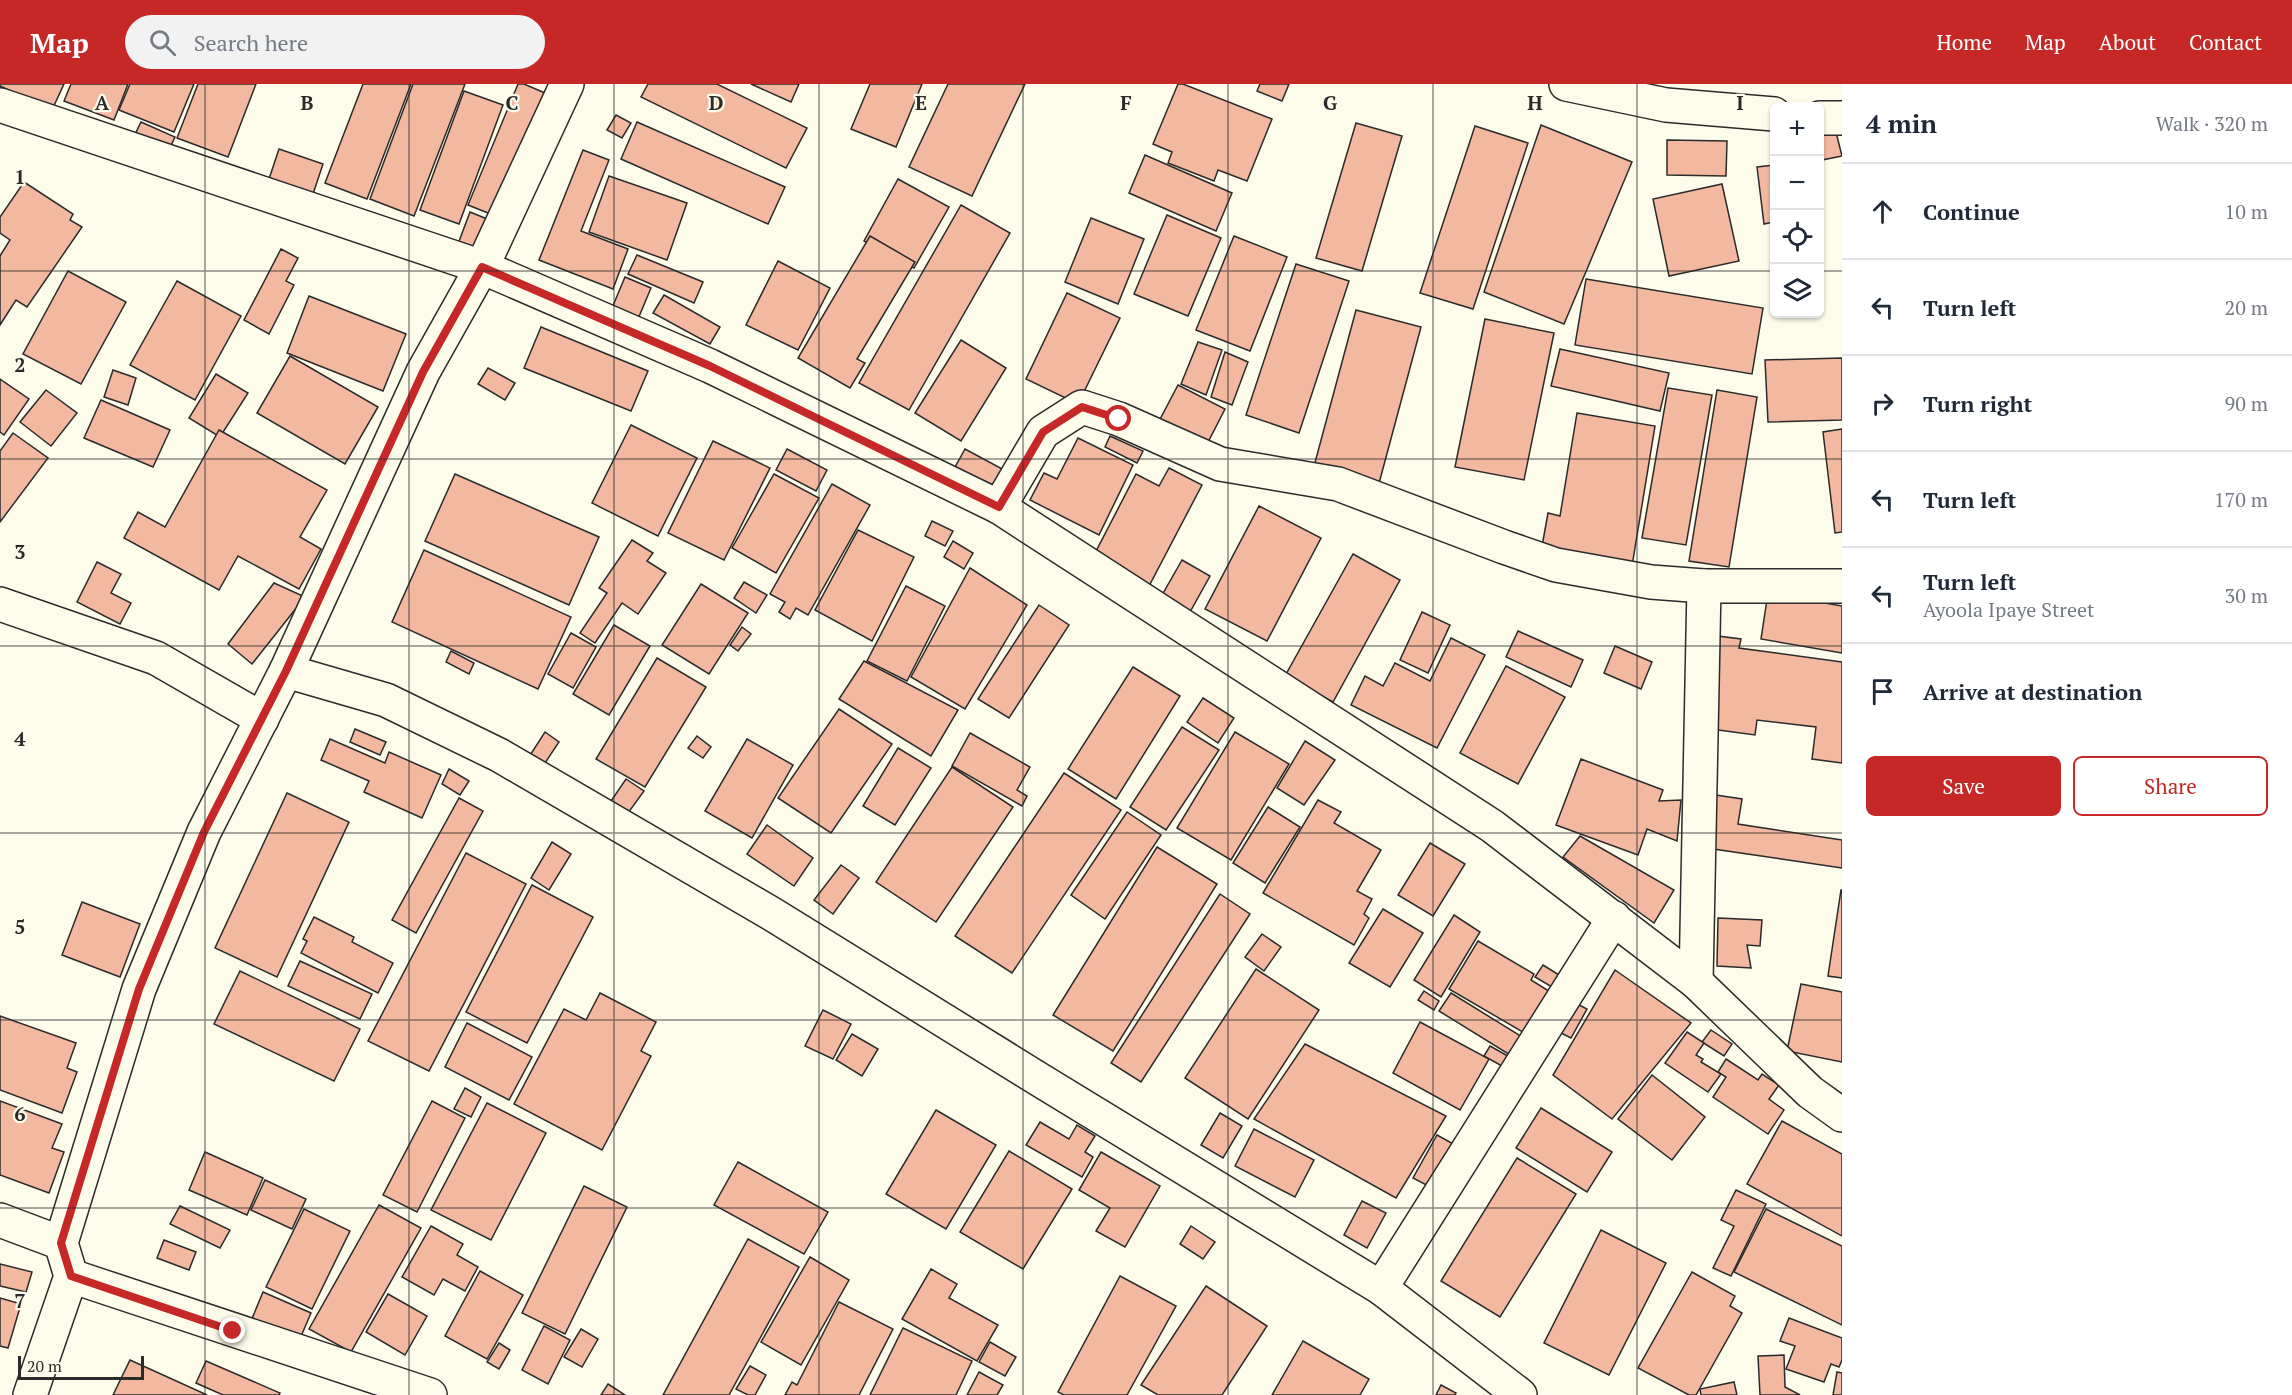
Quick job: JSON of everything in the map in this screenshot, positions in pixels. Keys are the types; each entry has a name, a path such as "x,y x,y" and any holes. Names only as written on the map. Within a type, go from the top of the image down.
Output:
{"street":[{"path":"30,1395 71,1276 61,1243 139,989 204,832 286,671 423,372 482,267 567,84"},
{"path":"1566,84 1666,105 1770,114"},
{"path":"0,105 482,267 710,366 999,507 1492,826 1696,982 1810,1092 1842,1115"},
{"path":"1824,118 1842,118"},
{"path":"999,507 1043,432 1082,407 1119,419 1220,464 1338,484 1556,565 1651,582 1704,586 1842,586"},
{"path":"1696,982 1704,586"},
{"path":"0,604 156,658 262,718"},
{"path":"286,671 386,700 499,755 772,914 1381,1288 1520,1395"},
{"path":"1381,1288 1614,918"},
{"path":"0,1220 61,1243"},
{"path":"71,1276 429,1395"}],"building":[{"path":"0,84 64,84 52,110"},
{"path":"71,84 128,84 114,120 64,101"},
{"path":"130,84 194,84 174,132 119,110"},
{"path":"198,84 256,84 228,157 177,138"},
{"path":"363,84 411,84 367,199 325,183"},
{"path":"413,84 465,84 414,216 370,199"},
{"path":"518,84 524,84 545,93 493,215 468,205"},
{"path":"648,84 717,84 807,128 786,168 641,97"},
{"path":"751,84 799,84 791,102"},
{"path":"870,84 922,84 896,147 851,129"},
{"path":"948,84 1025,84 972,196 909,167"},
{"path":"1178,84 1272,119 1247,181 1218,170 1214,181 1168,163 1172,152 1153,144"},
{"path":"1260,84 1289,84 1282,101 1257,91"},
{"path":"464,91 503,105 459,224 420,210"},
{"path":"616,115 631,123 622,138 607,130"},
{"path":"141,122 175,137 162,164 128,149"},
{"path":"637,122 785,187 768,224 621,159"},
{"path":"1356,123 1402,136 1362,271 1316,258"},
{"path":"1834,124 1842,156 1824,160 1824,127"},
{"path":"1541,125 1632,162 1564,324 1484,292"},
{"path":"1475,126 1528,143 1473,309 1420,293"},
{"path":"1667,140 1727,141 1726,176 1667,175"},
{"path":"279,149 323,164 312,197 268,182"},
{"path":"583,150 609,160 581,231 628,249 613,289 539,260"},
{"path":"1145,155 1232,193 1216,231 1129,193"},
{"path":"1770,165 1770,223 1764,224 1757,167"},
{"path":"609,176 687,203 667,260 589,232"},
{"path":"898,179 949,207 914,268 864,241"},
{"path":"24,182 73,214 70,220 82,227 27,307 16,300 0,325 0,256 10,240 0,233 0,217"},
{"path":"1722,184 1739,261 1669,276 1653,199"},
{"path":"961,205 1010,233 909,410 859,383"},
{"path":"470,212 492,221 474,268 452,260"},
{"path":"1167,215 1221,238 1188,316 1134,294"},
{"path":"1091,218 1144,239 1118,304 1065,282"},
{"path":"870,236 915,262 857,359 865,363 850,388 798,358"},
{"path":"1234,236 1287,257 1250,351 1196,330"},
{"path":"281,249 298,258 286,281 294,285 269,334 244,320"},
{"path":"637,255 703,282 694,303 628,274"},
{"path":"778,261 830,288 798,350 746,325"},
{"path":"1296,264 1349,281 1299,433 1246,415"},
{"path":"68,271 126,302 81,384 23,354"},
{"path":"625,277 651,288 638,319 612,308"},
{"path":"1586,279 1763,308 1752,374 1575,345"},
{"path":"177,281 241,316 195,400 130,365"},
{"path":"1067,293 1120,318 1078,404 1026,379"},
{"path":"664,295 720,327 710,344 653,313"},
{"path":"309,296 406,334 383,391 287,353"},
{"path":"1356,310 1421,327 1378,487 1313,470"},
{"path":"1485,319 1554,333 1524,480 1455,467"},
{"path":"541,327 648,371 631,411 524,368"},
{"path":"961,340 1006,368 961,441 915,413"},
{"path":"1198,342 1222,350 1206,395 1181,384"},
{"path":"1560,349 1669,373 1660,411 1551,386"},
{"path":"1225,352 1248,362 1232,405 1211,397"},
{"path":"290,356 378,407 345,464 257,413"},
{"path":"1842,358 1842,420 1768,422 1765,360"},
{"path":"488,368 515,383 505,400 478,384"},
{"path":"113,370 136,378 128,405 104,397"},
{"path":"216,374 248,393 220,437 189,418"},
{"path":"0,379 29,399 4,435 0,432"},
{"path":"1178,385 1225,409 1204,450 1157,425"},
{"path":"1668,388 1712,395 1686,545 1642,538"},
{"path":"46,390 77,413 51,446 20,422"},
{"path":"1717,390 1757,397 1729,567 1689,561"},
{"path":"101,400 170,430 153,467 84,438"},
{"path":"1577,413 1655,426 1632,566 1541,552 1548,513 1560,516"},
{"path":"631,425 697,458 658,536 592,503"},
{"path":"1842,429 1842,532 1835,533 1823,432"},
{"path":"219,430 327,490 300,537 321,549 299,589 238,556 219,590 124,538 138,512 165,527"},
{"path":"13,433 48,458 0,522 0,451"},
{"path":"1110,436 1143,451 1137,463 1105,447"},
{"path":"1078,438 1133,465 1099,535 1030,500 1044,473 1057,479"},
{"path":"713,441 770,468 724,560 668,533"},
{"path":"787,449 827,470 816,491 776,470"},
{"path":"965,449 1006,471 995,492 954,469"},
{"path":"1169,468 1202,485 1148,588 1092,559 1136,474 1159,486"},
{"path":"455,474 599,537 569,605 425,541"},
{"path":"774,474 819,498 776,573 732,548"},
{"path":"832,484 870,505 808,615 796,608 790,619 779,612 785,602 770,594"},
{"path":"1259,506 1321,538 1267,641 1205,609"},
{"path":"932,521 953,531 945,546 925,536"},
{"path":"858,530 914,557 872,641 815,610"},
{"path":"632,540 653,553 647,561 666,573 638,614 622,603 595,643 580,633 607,593 599,588"},
{"path":"953,541 973,553 964,569 944,557"},
{"path":"424,550 571,617 538,689 392,622"},
{"path":"1353,554 1400,580 1333,702 1285,676"},
{"path":"1182,560 1210,576 1190,612 1161,597"},
{"path":"97,562 121,574 111,593 131,603 120,624 77,602"},
{"path":"970,568 1027,605 965,709 911,677"},
{"path":"744,582 767,595 756,613 734,598"},
{"path":"274,583 305,597 252,664 228,644"},
{"path":"701,584 748,613 709,674 662,645"},
{"path":"906,586 945,606 907,681 867,661"},
{"path":"1768,593 1842,606 1842,653 1761,639"},
{"path":"1039,605 1069,625 1009,718 978,699"},
{"path":"1422,612 1450,625 1428,673 1400,660"},
{"path":"614,625 650,646 609,715 573,694"},
{"path":"742,627 751,634 738,651 730,645"},
{"path":"1518,631 1583,660 1571,687 1506,657"},
{"path":"571,633 596,647 573,688 548,674"},
{"path":"1702,634 1741,639 1739,648 1842,662 1842,763 1812,759 1816,727 1757,720 1755,735 1704,728"},
{"path":"1451,638 1485,655 1437,748 1351,705 1365,676 1383,686 1395,663 1430,681"},
{"path":"1615,646 1652,662 1641,689 1604,673"},
{"path":"451,651 474,663 469,674 446,662"},
{"path":"657,658 706,687 645,787 596,759"},
{"path":"864,661 958,710 931,756 839,699"},
{"path":"1506,666 1565,697 1518,784 1460,753"},
{"path":"1133,667 1180,696 1116,799 1068,769"},
{"path":"1203,698 1234,718 1218,743 1187,722"},
{"path":"839,709 892,744 831,833 778,798"},
{"path":"1182,727 1219,750 1166,830 1130,807"},
{"path":"355,729 386,742 380,755 350,742"},
{"path":"545,732 559,742 539,772 525,763"},
{"path":"1235,732 1289,764 1231,860 1177,828"},
{"path":"970,733 1030,767 1017,790 1027,796 1022,806 952,766"},
{"path":"697,736 711,747 703,758 688,748"},
{"path":"330,739 385,763 389,752 441,775 422,818 364,792 369,781 321,760"},
{"path":"747,739 793,765 752,838 705,811"},
{"path":"1305,741 1335,760 1304,805 1277,788"},
{"path":"898,748 931,768 895,825 863,806"},
{"path":"1581,759 1663,790 1659,801 1681,800 1677,841 1647,829 1638,855 1556,825"},
{"path":"952,767 1013,807 936,922 876,882"},
{"path":"449,769 469,781 460,795 442,784"},
{"path":"1064,773 1121,810 1012,973 955,936"},
{"path":"626,779 644,791 628,813 611,801"},
{"path":"287,793 349,822 277,977 215,948"},
{"path":"1709,794 1742,799 1738,824 1842,840 1842,868 1700,847"},
{"path":"459,798 483,811 416,933 392,920"},
{"path":"1318,800 1341,812 1334,823 1381,850 1357,891 1372,899 1364,914 1369,918 1354,945 1263,893"},
{"path":"1268,807 1300,827 1265,883 1233,863"},
{"path":"1127,812 1161,835 1105,919 1071,895"},
{"path":"767,825 813,858 794,886 747,854"},
{"path":"1580,836 1674,890 1654,923 1563,857"},
{"path":"552,842 571,854 549,890 531,878"},
{"path":"1430,843 1465,864 1433,916 1398,895"},
{"path":"1157,847 1217,884 1113,1051 1053,1015"},
{"path":"466,853 526,884 429,1071 368,1041"},
{"path":"841,865 859,878 833,914 814,900"},
{"path":"532,885 593,917 527,1043 466,1012"},
{"path":"1842,890 1842,978 1828,976"},
{"path":"1220,894 1250,914 1141,1082 1111,1063"},
{"path":"82,902 140,924 120,977 62,955"},
{"path":"1383,909 1423,933 1390,987 1349,963"},
{"path":"1454,915 1480,932 1441,997 1414,980"},
{"path":"314,917 354,937 352,942 393,963 378,993 301,953 307,941 303,939"},
{"path":"1718,918 1762,920 1760,946 1747,945 1751,968 1717,966"},
{"path":"1262,934 1281,947 1264,971 1245,957"},
{"path":"1478,941 1534,974 1531,980 1552,993 1528,1035 1449,989"},
{"path":"300,961 372,994 360,1019 288,986"},
{"path":"1543,965 1564,978 1557,990 1535,977"},
{"path":"1256,969 1319,1010 1248,1119 1185,1078"},
{"path":"1615,970 1691,1023 1612,1119 1553,1075"},
{"path":"240,971 360,1029 334,1081 214,1024"},
{"path":"1801,984 1842,992 1842,1062 1787,1051"},
{"path":"1424,991 1439,1001 1434,1010 1418,1000"},
{"path":"600,993 656,1022 641,1051 651,1056 602,1150 514,1104 564,1009 586,1020"},
{"path":"1451,993 1527,1040 1515,1058 1439,1011"},
{"path":"1568,999 1587,1009 1571,1038 1553,1029"},
{"path":"823,1010 851,1024 833,1059 805,1046"},
{"path":"0,1016 76,1043 67,1068 77,1072 62,1113 0,1090"},
{"path":"1420,1022 1489,1059 1460,1110 1393,1073"},
{"path":"467,1023 532,1057 509,1100 445,1067"},
{"path":"1711,1030 1732,1044 1724,1056 1702,1042"},
{"path":"1687,1032 1704,1043 1696,1055 1703,1059 1701,1062 1721,1074 1708,1092 1665,1063"},
{"path":"852,1034 878,1049 862,1076 836,1060"},
{"path":"1305,1044 1446,1116 1396,1198 1254,1119"},
{"path":"1490,1046 1515,1060 1509,1070 1484,1056"},
{"path":"1726,1059 1758,1080 1762,1074 1779,1085 1769,1099 1784,1110 1768,1134 1713,1097 1726,1077 1718,1072"},
{"path":"1652,1075 1705,1117 1672,1160 1618,1119"},
{"path":"465,1088 481,1097 471,1117 454,1109"},
{"path":"0,1101 62,1124 52,1148 64,1152 49,1193 0,1175"},
{"path":"432,1101 465,1118 417,1212 383,1195"},
{"path":"487,1103 546,1133 491,1240 431,1210"},
{"path":"1541,1108 1612,1152 1587,1192 1516,1148"},
{"path":"936,1110 996,1145 946,1229 886,1194"},
{"path":"1220,1113 1242,1126 1223,1158 1201,1145"},
{"path":"1782,1121 1842,1154 1842,1236 1747,1184"},
{"path":"1040,1122 1069,1139 1077,1125 1095,1136 1085,1152 1093,1157 1082,1177 1026,1145"},
{"path":"1254,1129 1314,1160 1295,1197 1235,1166"},
{"path":"1437,1135 1457,1146 1434,1189 1413,1178"},
{"path":"1009,1151 1072,1189 1023,1269 960,1232"},
{"path":"205,1152 263,1178 247,1215 189,1190"},
{"path":"1101,1152 1160,1186 1125,1247 1096,1231 1110,1208 1079,1190"},
{"path":"1517,1158 1576,1194 1500,1317 1441,1281"},
{"path":"738,1162 828,1212 804,1254 714,1205"},
{"path":"265,1180 306,1199 292,1229 251,1210"},
{"path":"584,1186 627,1207 565,1334 522,1313"},
{"path":"1736,1190 1766,1204 1731,1276 1713,1268 1734,1226 1721,1220"},
{"path":"1362,1201 1386,1213 1367,1248 1344,1235"},
{"path":"379,1205 421,1228 351,1352 309,1329"},
{"path":"180,1206 230,1230 220,1248 170,1224"},
{"path":"304,1209 350,1231 312,1309 266,1287"},
{"path":"1766,1209 1842,1246 1842,1325 1734,1272"},
{"path":"431,1226 463,1244 457,1255 478,1267 465,1291 443,1279 434,1295 402,1277"},
{"path":"1191,1226 1215,1242 1203,1259 1180,1244"},
{"path":"1601,1230 1666,1263 1609,1375 1544,1343"},
{"path":"748,1239 799,1267 729,1395 663,1395"},
{"path":"164,1240 196,1252 189,1270 157,1258"},
{"path":"810,1257 849,1280 801,1365 761,1342"},
{"path":"0,1264 32,1272 26,1292 0,1286"},
{"path":"931,1269 957,1284 949,1298 998,1325 977,1361 902,1319"},
{"path":"480,1271 523,1295 487,1359 445,1336"},
{"path":"1692,1272 1735,1296 1730,1306 1742,1313 1696,1395 1689,1395 1638,1368"},
{"path":"1120,1276 1176,1306 1127,1395 1064,1395 1058,1392"},
{"path":"1206,1286 1267,1326 1222,1395 1158,1395 1141,1385"},
{"path":"263,1292 311,1313 299,1341 251,1321"},
{"path":"388,1294 427,1316 405,1355 366,1332"},
{"path":"0,1298 21,1304 8,1348 0,1346"},
{"path":"839,1302 893,1329 859,1395 785,1395 792,1382 797,1385"},
{"path":"1789,1318 1842,1338 1842,1360 1839,1367 1831,1364 1824,1382 1786,1369 1795,1346 1780,1341"},
{"path":"544,1326 570,1340 548,1384 522,1370"},
{"path":"903,1328 972,1361 956,1395 870,1395"},
{"path":"581,1329 598,1339 582,1367 564,1357"},
{"path":"1303,1341 1369,1379 1360,1395 1272,1395"},
{"path":"990,1342 1016,1357 1005,1376 979,1362"},
{"path":"499,1343 510,1350 499,1369 487,1362"},
{"path":"1784,1355 1785,1387 1800,1395 1760,1395 1758,1356"},
{"path":"130,1360 207,1395 113,1395"},
{"path":"206,1361 280,1393 279,1395 223,1395 196,1383"},
{"path":"750,1366 766,1375 755,1395 748,1395 736,1389"},
{"path":"979,1372 1003,1385 997,1395 967,1395"},
{"path":"1837,1372 1842,1373 1842,1395 1833,1395"},
{"path":"1734,1382 1737,1395 1701,1395 1700,1389"},
{"path":"608,1384 625,1395 601,1395"},
{"path":"1441,1385 1456,1393 1455,1395 1436,1395"}],"route":[{"path":"233,1331 71,1276 61,1243 139,989 204,832 286,671 423,372 482,267 710,366 999,507 1043,432 1082,407 1119,419"}]}
